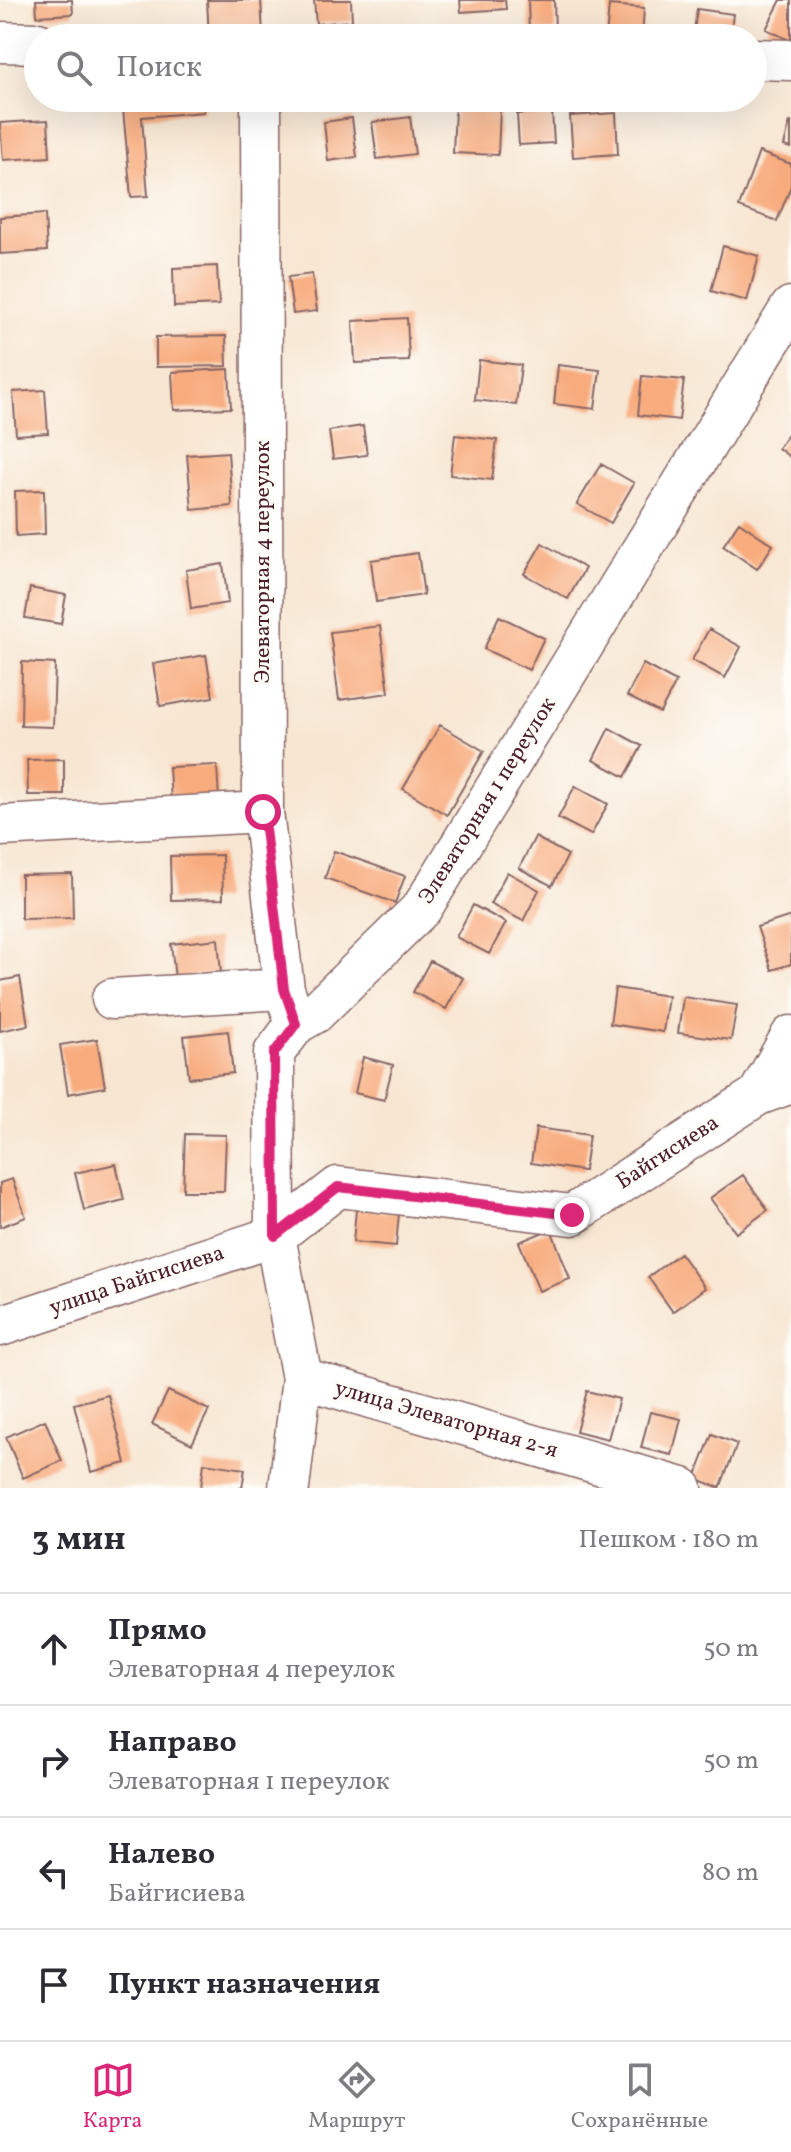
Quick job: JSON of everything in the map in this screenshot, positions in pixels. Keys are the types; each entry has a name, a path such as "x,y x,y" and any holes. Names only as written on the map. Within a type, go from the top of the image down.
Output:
{"street":[{"path":"0,42 24,43"},
{"path":"767,59 791,60"},
{"name":"Элеваторная 4 переулок","path":"261,112 263,812 290,1006"},
{"name":"Элеваторная 1 переулок","path":"289,1488 302,1378 275,1236 274,1053 290,1006 315,1013 422,908 791,307"},
{"path":"0,826 263,812"},
{"path":"112,999 290,1006"},
{"path":"774,1089 791,1036"},
{"name":"Байгисиева","path":"275,1236 338,1187 572,1215 774,1089"},
{"name":"улица Байгисиева","path":"0,1326 275,1236"},
{"name":"улица Элеваторная 2-я","path":"302,1378 682,1488"}],"building":[{"path":"36,0 72,0 73,14 37,16"},
{"path":"207,0 261,0 262,24 208,24"},
{"path":"314,0 351,0 352,21 316,24"},
{"path":"460,0 505,0 506,9 461,12"},
{"path":"528,0 554,0 555,24 529,24"},
{"path":"781,0 791,0 791,41 767,27"},
{"path":"609,5 644,8 643,24 607,24"},
{"path":"697,9 733,14 732,24 695,24"},
{"path":"123,112 204,112 142,117 148,196 131,197"},
{"path":"455,112 500,112 498,155 453,153"},
{"path":"552,112 554,143 519,145 517,114"},
{"path":"616,113 618,154 573,157 570,116"},
{"path":"410,117 415,154 377,159 372,122"},
{"path":"352,118 357,157 328,161 324,122"},
{"path":"48,120 50,157 3,160 0,123"},
{"path":"791,122 791,148 784,146"},
{"path":"759,152 791,164 791,186 777,221 739,207"},
{"path":"45,214 47,251 0,254 0,217"},
{"path":"723,246 759,256 747,301 711,291"},
{"path":"217,266 219,305 174,307 173,268"},
{"path":"312,274 317,311 293,314 288,277"},
{"path":"407,318 409,361 355,363 353,321"},
{"path":"226,336 227,366 156,367 156,337"},
{"path":"479,360 521,365 516,405 475,400"},
{"path":"558,365 600,370 595,409 554,404"},
{"path":"229,369 231,408 174,410 172,372"},
{"path":"642,376 684,380 679,420 638,415"},
{"path":"45,390 48,433 16,435 13,392"},
{"path":"363,426 367,455 333,459 329,431"},
{"path":"791,431 791,458 778,448"},
{"path":"455,435 497,440 492,480 450,475"},
{"path":"228,452 232,506 192,510 187,455"},
{"path":"601,464 634,483 611,523 577,504"},
{"path":"44,490 45,534 16,536 15,491"},
{"path":"739,522 773,545 757,569 723,546"},
{"path":"542,543 585,568 568,599 524,574"},
{"path":"418,553 424,595 376,602 371,560"},
{"path":"223,564 228,603 191,609 186,570"},
{"path":"30,588 66,595 61,624 25,618"},
{"path":"499,616 544,638 529,670 484,649"},
{"path":"380,626 389,693 339,700 330,632"},
{"path":"709,629 741,647 725,678 692,660"},
{"path":"206,655 213,697 160,706 153,664"},
{"path":"22,662 55,664 53,727 21,726"},
{"path":"643,664 676,682 660,713 627,696"},
{"path":"440,725 484,751 447,815 403,789"},
{"path":"609,728 642,746 625,777 593,760"},
{"path":"64,759 64,795 28,795 27,760"},
{"path":"217,765 219,800 171,802 169,767"},
{"path":"575,786 608,804 591,835 558,818"},
{"path":"535,837 568,855 552,886 519,868"},
{"path":"334,851 405,876 395,903 325,878"},
{"path":"222,855 223,899 171,900 170,856"},
{"path":"507,872 539,890 523,921 490,904"},
{"path":"72,874 73,918 21,919 21,875"},
{"path":"473,905 506,923 489,954 456,937"},
{"path":"791,916 791,964 772,970 757,927"},
{"path":"218,939 221,973 175,978 171,944"},
{"path":"430,961 463,978 446,1009 413,992"},
{"path":"20,977 28,1025 0,1031 0,981"},
{"path":"615,988 668,996 663,1032 610,1024"},
{"path":"683,997 737,1005 731,1040 678,1033"},
{"path":"228,1031 233,1073 189,1078 184,1036"},
{"path":"97,1039 105,1087 68,1094 60,1045"},
{"path":"363,1057 393,1065 384,1100 355,1093"},
{"path":"536,1128 589,1135 584,1171 531,1163"},
{"path":"185,1134 226,1135 224,1191 183,1191"},
{"path":"116,1164 124,1200 84,1210 75,1173"},
{"path":"743,1175 768,1210 736,1233 710,1198"},
{"path":"12,1179 26,1217 0,1227 0,1183"},
{"path":"356,1209 399,1213 396,1246 353,1242"},
{"path":"551,1229 570,1279 539,1291 519,1242"},
{"path":"680,1253 705,1288 673,1312 648,1277"},
{"path":"168,1391 209,1410 192,1444 152,1424"},
{"path":"587,1391 619,1399 608,1439 576,1431"},
{"path":"108,1395 126,1463 91,1472 74,1404"},
{"path":"650,1412 681,1419 672,1455 641,1448"},
{"path":"45,1420 62,1461 23,1478 6,1437"},
{"path":"712,1434 737,1444 720,1488 695,1478"},
{"path":"204,1463 245,1469 242,1488 201,1488"}],"route":[{"path":"263,812 284,989 296,1024 274,1053 275,1236 338,1187 572,1215"}]}
